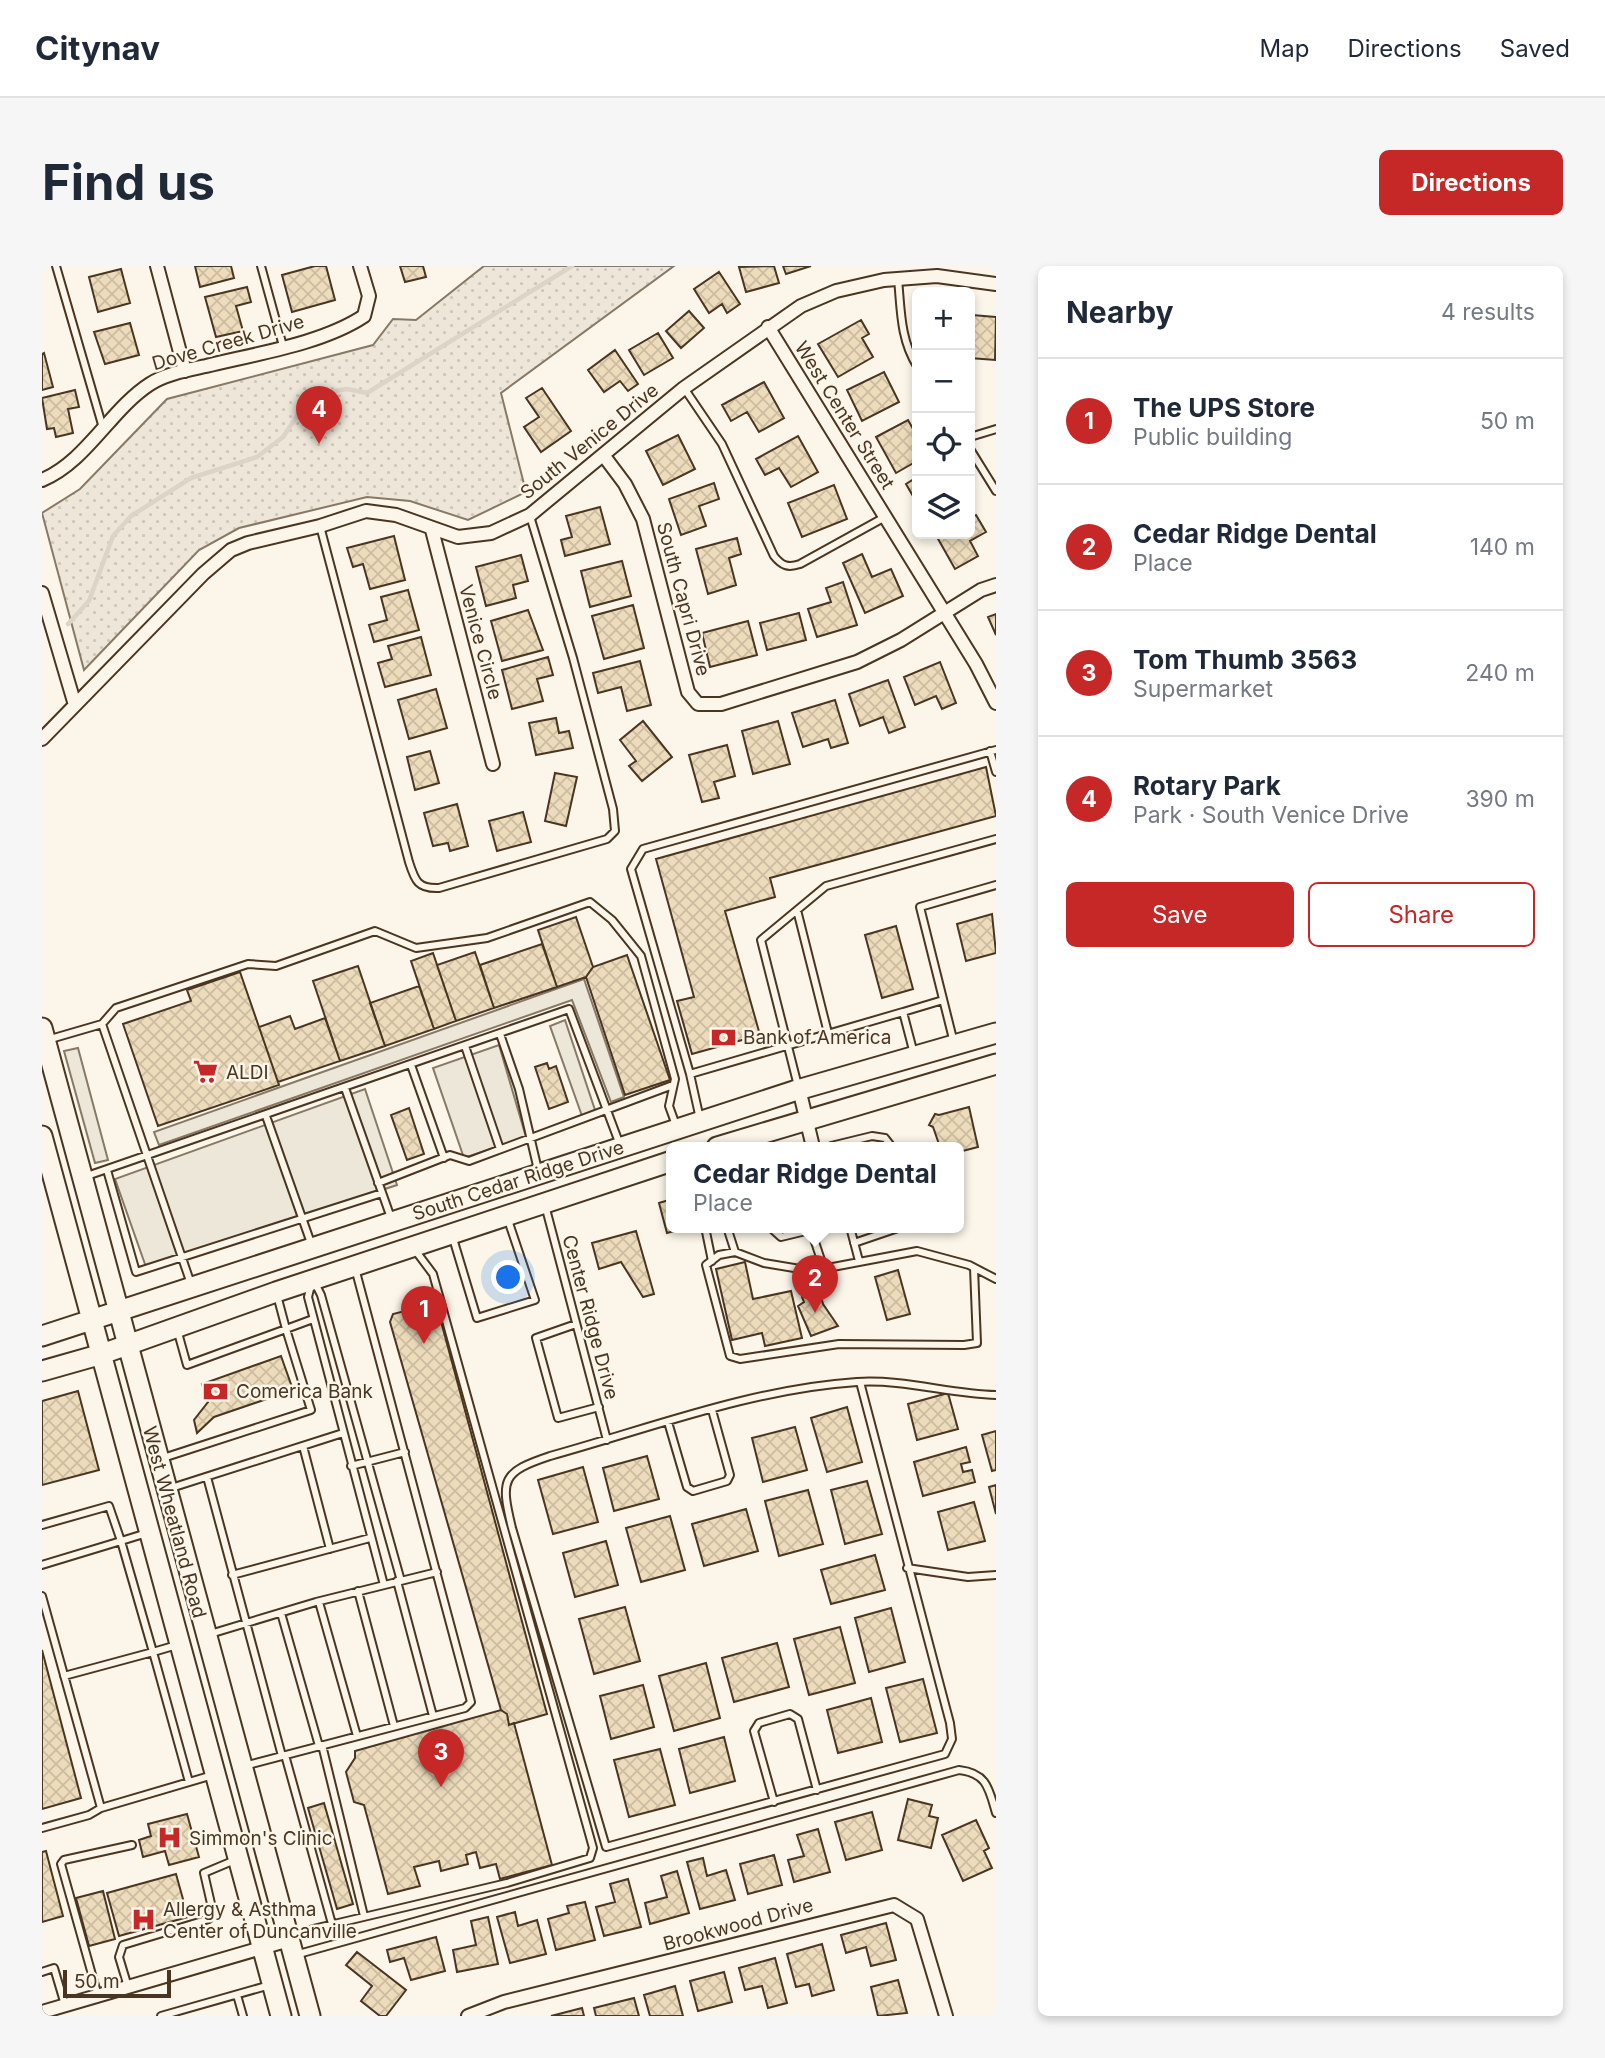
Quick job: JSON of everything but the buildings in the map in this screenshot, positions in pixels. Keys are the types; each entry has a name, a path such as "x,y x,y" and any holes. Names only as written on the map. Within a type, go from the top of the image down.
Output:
{"main road":[{"name":"South Cedar Ridge Drive","path":"42,1336 799,1089 996,1033"},
{"name":"West Wheatland Road","path":"44,1034 310,2016"},
{"path":"733,1142 807,1118 995,1069"},
{"path":"43,1145 51,1141 60,1093"},
{"name":"West Wheatland Road","path":"43,1145 281,2016"},
{"name":"South Cedar Ridge Drive","path":"42,1371 102,1354 313,1279 666,1163"},
{"path":"538,1172 544,1202"},
{"path":"313,1247 313,1279"},
{"path":"179,1644 206,1635"}],"street":[{"path":"156,266 186,371"},
{"name":"Dove Creek Drive","path":"42,480 104,430 124,405 151,383 350,325 364,316 369,296 360,266"},
{"name":"South Venice Drive","path":"42,739 203,574 231,551 248,543 320,526 366,511 396,515 458,537 491,533 530,515 684,388 801,306 836,291 898,278 937,276 996,284"},
{"name":"West Center Street","path":"768,327 945,613 996,703"},
{"name":"South Capri Drive","path":"604,456 625,484 643,519 688,692 698,704 721,704 857,662 945,613"},
{"name":"Venice Circle","path":"432,530 493,764"},
{"path":"945,613 981,590 996,585"},
{"path":"42,593 75,705"},
{"path":"799,1089 812,1142"},
{"name":"Brookwood Drive","path":"468,2016 504,2002 894,1905 917,1919 946,2016"},
{"path":"42,2012 262,1948 291,1948"}],"lane":[{"path":"56,266 104,430"},
{"path":"261,266 283,346"},
{"path":"898,278 903,330 912,357"},
{"path":"684,388 722,444 774,556 782,564 787,567 800,564 885,517"},
{"path":"975,435 996,429"},
{"path":"975,457 996,491"},
{"path":"320,526 409,862 416,882 426,889 439,888 607,839 615,831 613,809 573,658 530,515"},
{"path":"700,1121 690,1074 631,869 643,849 993,750 996,772"},
{"path":"799,1089 761,940 826,886 996,839"},
{"path":"955,1045 920,907 996,885"},
{"path":"44,1034 102,1024 116,1008 248,964 276,966 375,931 416,948 487,938 590,902 612,920 641,956 675,1079 669,1107 677,1128"},
{"path":"797,910 828,1033"},
{"path":"690,1074 943,1000"},
{"path":"83,1177 146,1158 569,1009 621,1146"},
{"path":"903,1012 915,1056"},
{"path":"102,1024 192,1287"},
{"path":"500,1034 531,1138 538,1172"},
{"path":"464,1046 500,1149"},
{"path":"411,1065 444,1157"},
{"path":"378,1183 450,1155 469,1161 607,1112 673,1085"},
{"path":"345,1088 392,1221"},
{"path":"266,1116 313,1247"},
{"path":"847,1142 872,1136 885,1138 888,1142"},
{"path":"107,1170 136,1272 382,1193"},
{"name":"Center Ridge Drive","path":"544,1202 607,1440"},
{"path":"452,1233 477,1318 536,1300 507,1215"},
{"path":"706,1233 712,1261"},
{"path":"729,1233 735,1252"},
{"path":"777,1233 781,1237 794,1233"},
{"path":"812,1233 824,1269"},
{"path":"852,1233 859,1261"},
{"path":"854,1243 883,1233"},
{"path":"291,1948 331,1924 531,1876 590,1858 593,1848 433,1274 413,1247"},
{"path":"974,1268 977,1343 839,1344 740,1359 730,1356 706,1265 735,1252 764,1264 812,1271 916,1251 974,1268 996,1279"},
{"path":"242,1766 465,1708 471,1702 355,1266"},
{"path":"313,1279 308,1297 313,1319 384,1585"},
{"path":"313,1279 321,1295 368,1462 433,1716"},
{"path":"158,1460 311,1410 276,1292"},
{"path":"177,1327 187,1365 313,1319"},
{"path":"576,1324 536,1338 558,1418 599,1407"},
{"path":"860,1382 953,1740 945,1754 606,1847 503,1492 508,1476 521,1465 668,1422 782,1393 860,1382 996,1395"},
{"path":"668,1422 687,1488 693,1491 727,1481 730,1475 712,1410"},
{"path":"166,1490 343,1433"},
{"path":"303,1446 330,1549"},
{"path":"351,1466 405,1452"},
{"path":"207,1477 244,1623 331,1924"},
{"path":"42,1525 109,1506 189,1782"},
{"path":"42,1565 149,1533"},
{"path":"232,1575 370,1538"},
{"path":"907,1568 968,1577 996,1576"},
{"path":"206,1635 358,1591 437,1572"},
{"path":"358,1591 394,1727"},
{"path":"42,1596 101,1808"},
{"path":"319,1602 356,1736"},
{"path":"281,1613 320,1746 364,1916"},
{"path":"64,1676 179,1644"},
{"path":"774,1802 754,1731 759,1724 790,1714 798,1719 817,1790"},
{"path":"291,1948 316,1947 959,1770 972,1771 986,1781 996,1813"},
{"path":"42,1828 215,1775"},
{"path":"98,1996 61,1864 64,1860 131,1845"},
{"path":"128,1987 119,1957 123,1945 209,1919 212,1908 204,1873 238,1859"},
{"path":"42,1972 54,1969 65,2005"},
{"path":"161,2016 272,1985"},
{"path":"236,1995 243,2016"}],"shaded area":[{"path":"484,266 674,266 501,393 526,492 468,520 410,501 367,497 239,528 199,550 84,670 42,513 80,489 167,399 373,345 393,319 416,320"},
{"path":"584,979 624,1097 611,1102 572,1000 159,1145 154,1132"},
{"path":"565,1020 595,1110 582,1116 550,1026"},
{"path":"499,1045 526,1137 464,1158 433,1068"},
{"path":"78,1048 108,1160 95,1163 64,1051"},
{"path":"365,1089 397,1185 146,1267 115,1179"}],"waterway":[{"path":"68,624 89,601 113,536 131,516 191,478 257,457 283,437 305,404 322,393 347,389 367,393 572,266"}],"place":[{"name":"Rotary Park","path":"319,444"},
{"name":"Bank of America","path":"723,1037"},
{"name":"ALDI","path":"206,1072"},
{"name":"Cedar Ridge Dental","path":"815,1313"},
{"name":"The UPS Store","path":"424,1344"},
{"name":"Comerica Bank","path":"216,1391"},
{"name":"Tom Thumb 3563","path":"441,1787"},
{"name":"Simmon's Clinic","path":"169,1838"},
{"name":"Allergy & Asthma Center of Duncanville","path":"143,1920"}]}
